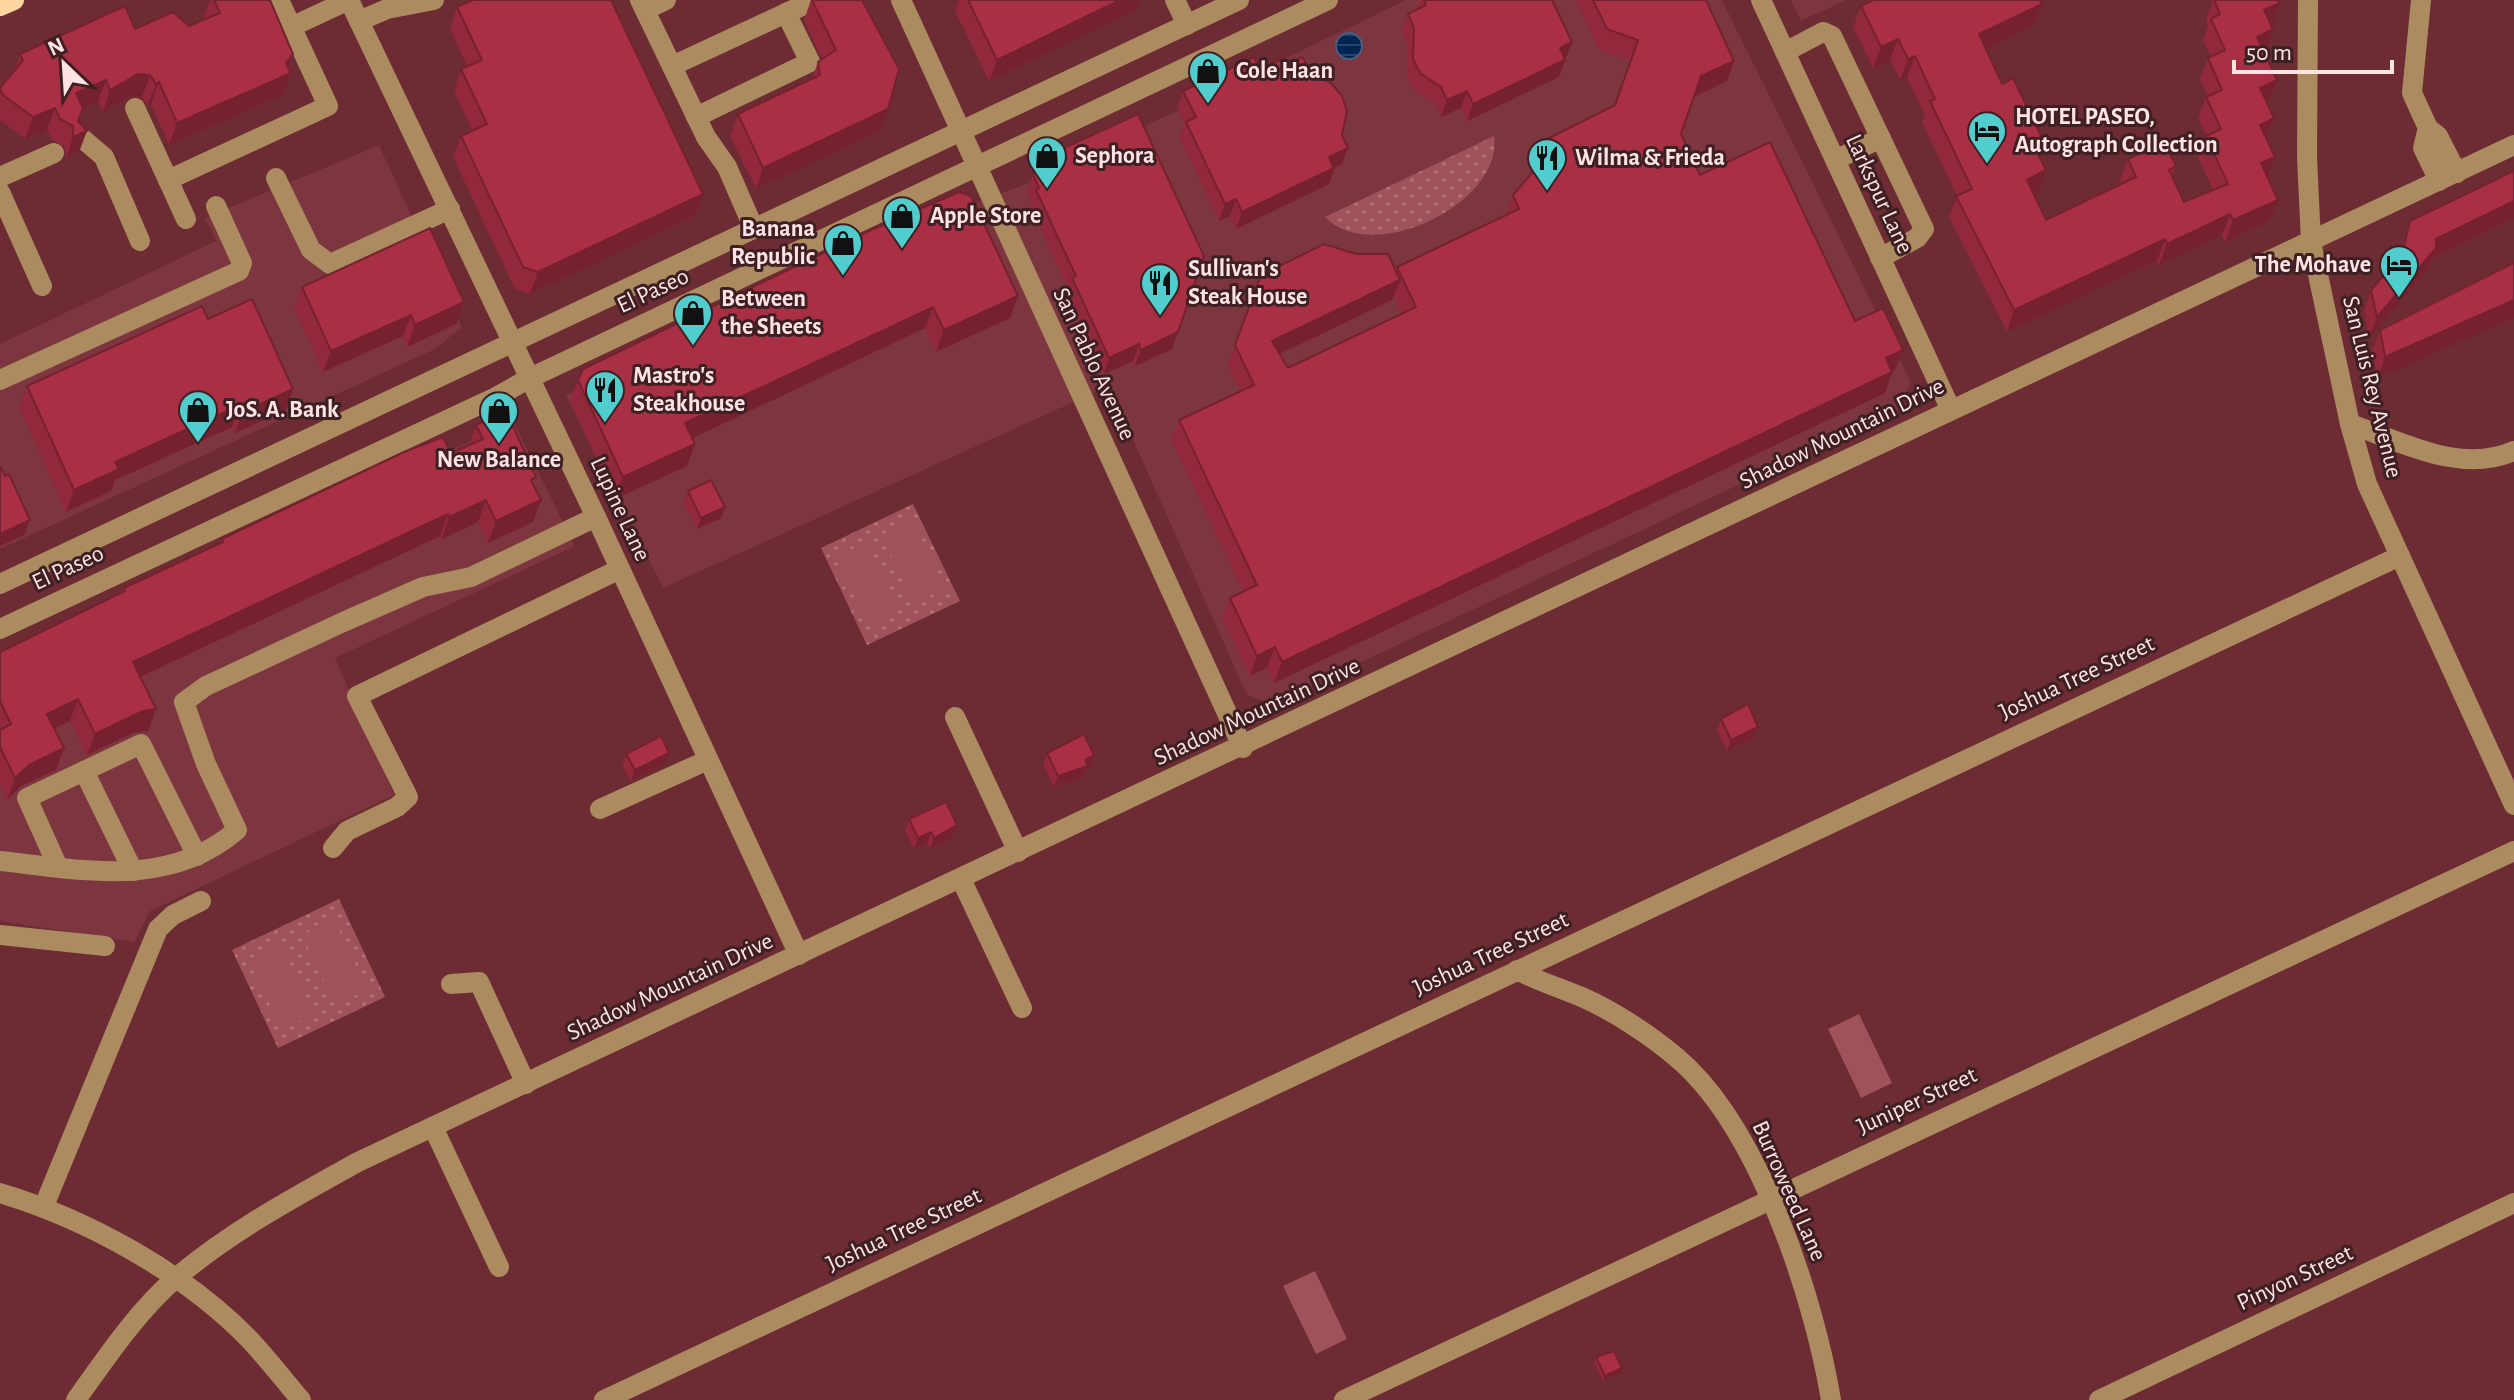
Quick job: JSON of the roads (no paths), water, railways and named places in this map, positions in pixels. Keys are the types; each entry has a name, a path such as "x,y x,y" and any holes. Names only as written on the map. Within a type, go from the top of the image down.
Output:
{"main road":[{"path":"0,6 14,0"}],"street":[{"path":"168,180 328,106 279,0"},
{"path":"291,27 349,0"},
{"name":"Lupine Lane","path":"349,0 596,517 799,955"},
{"path":"359,21 387,9 434,0"},
{"path":"666,0 642,5 696,117 727,167 754,229"},
{"path":"672,66 815,0"},
{"path":"1175,0 1187,25"},
{"name":"El Paseo","path":"0,584 1239,0"},
{"path":"1281,22 1288,0"},
{"name":"El Paseo","path":"0,629 496,397 530,378 1328,0"},
{"name":"San Luis Rey Avenue","path":"2308,0 2307,157 2311,242 2350,424 2367,484 2514,805"},
{"path":"2421,0 2412,93 2428,128 2423,148 2448,177"},
{"name":"San Pablo Avenue","path":"906,2 959,133 1243,748"},
{"name":"Larkspur Lane","path":"1767,2 1785,52 1951,410"},
{"path":"696,117 810,62 786,13"},
{"path":"1785,52 1815,35 1828,33 1924,229 1917,238 1880,258"},
{"path":"135,108 186,219"},
{"path":"1835,160 1881,138"},
{"path":"83,139 104,157 140,241"},
{"name":"Shadow Mountain Drive","path":"76,1400 114,1348 175,1279 246,1224 358,1162 1243,748 2514,145"},
{"path":"0,177 54,153"},
{"path":"276,178 311,250 330,264 450,209"},
{"path":"0,192 42,286"},
{"path":"0,380 239,271 242,263 216,206"},
{"path":"2350,424 2449,457 2476,462 2514,451"},
{"path":"0,861 109,873 172,867 222,844 237,830 206,764 184,702 206,686 341,623 423,587 471,577 596,517"},
{"name":"Joshua Tree Street","path":"604,1400 2400,556"},
{"path":"333,848 347,831 405,802 408,797 357,696 620,569"},
{"path":"955,717 1018,852"},
{"path":"58,867 27,798 141,744 197,856"},
{"path":"600,809 708,760"},
{"path":"84,771 133,871"},
{"name":"Juniper Street","path":"1344,1400 2514,851"},
{"path":"961,879 1022,1008"},
{"path":"44,1206 158,929 173,915 201,901"},
{"path":"0,935 105,946"},
{"name":"Burroweed Lane","path":"1517,970 1546,986 1584,998 1678,1058 1707,1090 1736,1131 1770,1199 1821,1338 1831,1400"},
{"path":"451,984 479,982 526,1084"},
{"path":"433,1127 499,1267"},
{"path":"0,1193 44,1206 121,1245 175,1279 247,1337 301,1400"},
{"name":"Pinyon Street","path":"2099,1400 2514,1203"}],"water":[{"path":"1349,33 1358,37 1362,46 1358,55 1349,59 1340,55 1336,46 1340,37"}],"place":[{"name":"Cole Haan","path":"1208,105"},
{"name":"HOTEL PASEO, Autograph Collection","path":"1987,165"},
{"name":"Sephora","path":"1047,190"},
{"name":"Wilma & Frieda","path":"1547,192"},
{"name":"Apple Store","path":"902,250"},
{"name":"Banana Republic","path":"843,277"},
{"name":"The Mohave","path":"2399,299"},
{"name":"Sullivan's Steak House","path":"1160,317"},
{"name":"Between the Sheets","path":"693,347"},
{"name":"Mastro's Steakhouse","path":"605,424"},
{"name":"JoS. A. Bank","path":"198,444"},
{"name":"New Balance","path":"499,445"}]}
